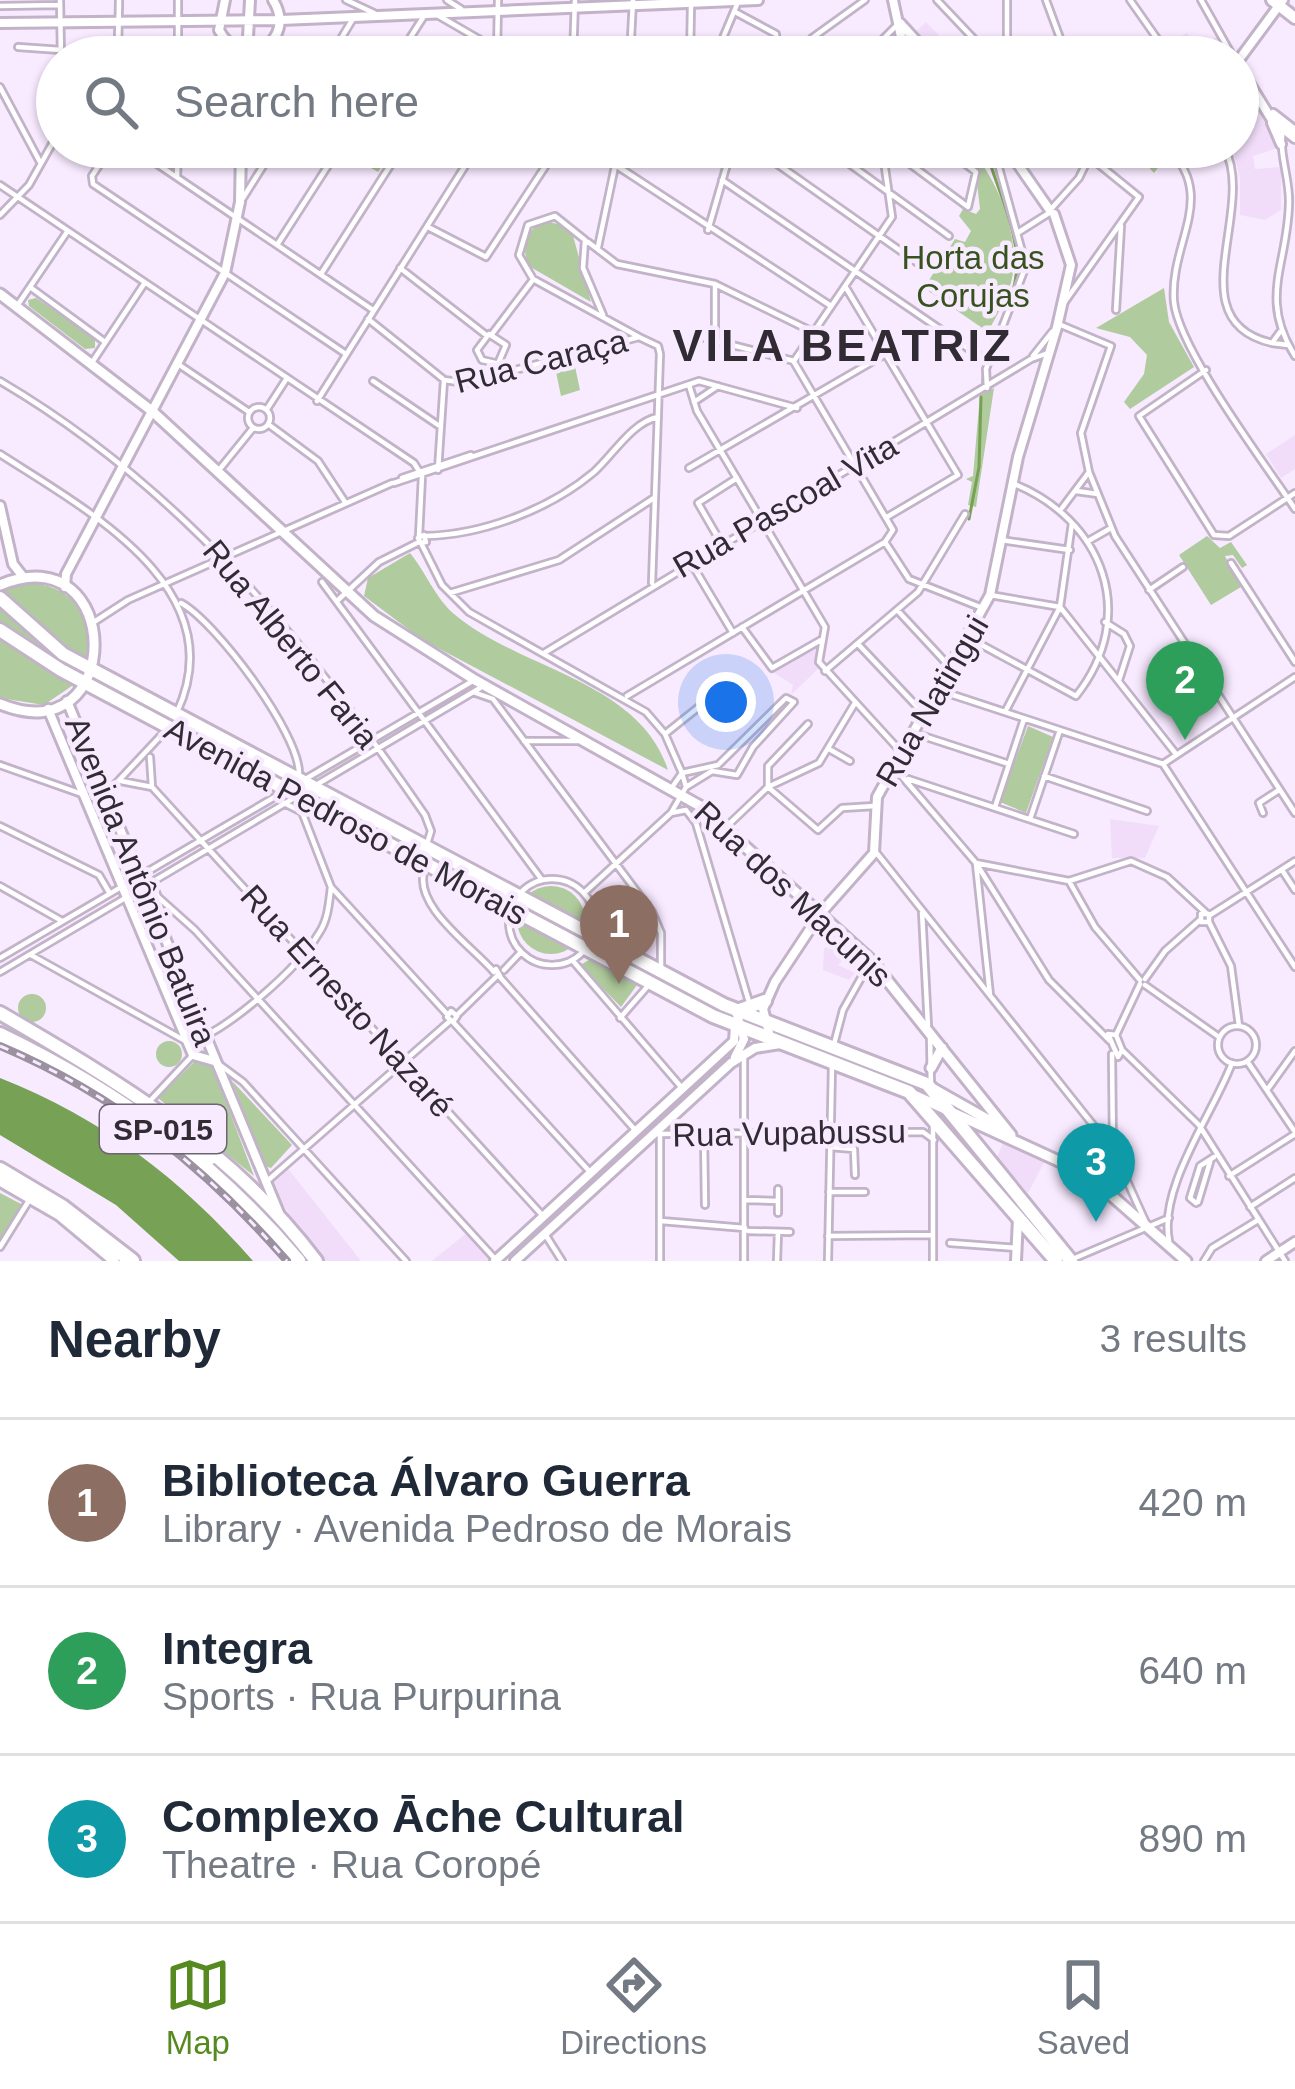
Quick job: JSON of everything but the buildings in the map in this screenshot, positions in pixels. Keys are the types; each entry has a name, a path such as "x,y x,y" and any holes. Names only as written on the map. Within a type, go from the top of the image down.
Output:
{"highway":[{"path":"0,598 89,676"},
{"path":"0,630 24,649 89,676"},
{"name":"Avenida Pedroso de Morais","path":"89,676 177,714 426,847 585,950 650,983 740,1017"},
{"name":"Avenida Pedroso de Morais","path":"89,676 170,728 271,782 301,782"},
{"path":"177,714 181,725 170,728 167,718 177,714"},
{"name":"Avenida Pedroso de Morais","path":"301,782 314,804 427,864 593,935 740,1017"},
{"path":"650,983 661,975 709,997"},
{"path":"740,1017 765,1001"},
{"path":"0,1016 149,1102 188,1132 241,1174 316,1261"},
{"path":"740,1017 766,1022 909,1092 968,1134 1075,1260"},
{"path":"740,1017 770,1037 931,1088 936,1115 1056,1261"},
{"name":"SP-015","path":"0,1035 83,1076 177,1140 298,1261"},
{"path":"968,1134 975,1120"},
{"path":"188,1132 259,1204 298,1261"},
{"path":"0,1170 62,1207 132,1261"},
{"path":"1017,1245 1035,1237"}],"main road":[{"path":"1278,2 1295,18"},
{"name":"Rua dos Macunis","path":"0,294 219,470 342,597 480,682 680,789 871,960 912,1003 1011,1134"},
{"path":"3,709 48,709 67,700 89,676 92,618 60,585 24,578 4,583"},
{"path":"931,1068 943,1048"},
{"path":"931,1088 1087,1174 1186,1261"},
{"path":"936,1115 975,1120 1011,1134"},
{"path":"0,1184 111,1261"},
{"path":"0,1184 58,1215 111,1261"}],"street":[{"path":"178,0 178,36"},
{"path":"222,36 217,21 225,0"},
{"path":"248,36 250,0"},
{"path":"273,0 281,20 274,36"},
{"path":"343,36 350,17 346,0 382,16"},
{"path":"440,14 445,0 466,12"},
{"path":"496,36 498,0"},
{"path":"0,23 249,21 495,12 574,4 738,5 758,0"},
{"path":"815,36 865,0"},
{"path":"892,0 905,36"},
{"path":"937,0 972,36"},
{"path":"1006,0 1007,36"},
{"path":"1046,0 1059,36"},
{"path":"1130,0 1155,36"},
{"path":"1201,0 1223,36"},
{"path":"690,36 691,2"},
{"path":"1255,36 1278,2"},
{"path":"0,6 60,3 61,36"},
{"path":"118,36 119,3"},
{"path":"631,36 633,3"},
{"path":"573,36 574,4"},
{"path":"724,36 738,5"},
{"path":"738,5 776,36"},
{"path":"440,14 472,36"},
{"path":"412,36 425,15"},
{"path":"898,22 911,36"},
{"path":"885,36 898,22"},
{"path":"18,47 36,50"},
{"path":"0,88 36,155"},
{"path":"1259,96 1283,146 1289,202 1275,291 1280,332 1295,356"},
{"path":"1267,110 1290,132 1283,146"},
{"path":"0,215 19,198 38,168"},
{"path":"97,168 93,184 346,354"},
{"path":"164,168 374,310"},
{"path":"178,168 178,177"},
{"path":"60,585 223,272 240,202 240,168"},
{"path":"240,202 262,168"},
{"path":"278,245 327,168"},
{"path":"321,274 388,168"},
{"path":"317,400 464,168"},
{"path":"427,226 486,256 544,168"},
{"path":"598,248 616,168"},
{"path":"619,168 831,306"},
{"path":"708,230 726,168"},
{"path":"783,168 919,264"},
{"path":"855,168 949,236"},
{"path":"794,362 893,214 887,168"},
{"path":"913,168 968,207 976,172 971,168"},
{"path":"987,388 985,360 1024,278 1019,232 999,168"},
{"name":"Rua Natingui","path":"874,851 875,806 990,595 1012,483 1064,303 1070,254 1053,209 1020,168"},
{"path":"1019,232 1053,209 1084,168"},
{"path":"1064,303 1139,197 1103,168"},
{"path":"1184,168 1192,178 1176,275 1176,314 1295,509"},
{"path":"1230,168 1235,184 1221,295 1242,330 1288,345"},
{"path":"240,175 257,177"},
{"path":"722,180 985,360"},
{"path":"0,185 406,460 421,490 421,541 450,593 482,620 625,697 665,734 682,773 671,813 584,893"},
{"path":"639,337 533,279 519,255 521,237 533,222 555,216 625,266 716,284 813,332"},
{"path":"1116,310 1121,225"},
{"path":"16,307 68,232"},
{"path":"586,240 583,268 603,315"},
{"path":"400,268 506,350 495,363 494,376"},
{"path":"495,363 477,353 533,279"},
{"path":"91,364 144,283"},
{"path":"715,340 716,284"},
{"path":"845,286 958,475 887,517"},
{"path":"30,287 105,342"},
{"path":"368,319 445,380"},
{"path":"1057,328 1102,338 1111,346 1081,433 1089,472 1112,527 1149,590 1295,813"},
{"name":"Rua Pascoal Vita","path":"544,653 690,561 987,388 1030,359 1057,328"},
{"path":"1272,343 1280,332"},
{"path":"625,697 885,542 894,532 794,362 697,336"},
{"name":"Rua Caraça","path":"438,467 445,380 460,384 639,337 660,354 659,395"},
{"path":"689,468 887,353"},
{"name":"Rua Pascoal Vita","path":"1030,359 1048,355"},
{"path":"178,364 249,412 266,410"},
{"path":"1206,370 1141,411 1151,440 1216,538 1228,536 1295,493"},
{"path":"286,378 266,410 268,424 318,461 345,502"},
{"name":"Rua Alberto Faria","path":"0,381 125,464 224,555 377,749 429,823 426,847"},
{"path":"373,381 438,425"},
{"path":"92,618 345,502 688,385 705,381 797,408"},
{"path":"688,385 825,627 818,660 902,753"},
{"path":"694,402 718,386"},
{"path":"652,584 659,395"},
{"path":"780,403 782,416"},
{"path":"249,412 253,428"},
{"path":"342,597 380,562 421,541 500,521 552,500 597,469 642,422 658,417"},
{"path":"219,470 253,428 268,424"},
{"path":"0,454 96,517 167,582 186,627 189,669 177,714"},
{"path":"1062,508 1089,472"},
{"path":"721,543 698,504 737,478"},
{"path":"967,637 1079,695 1098,653 1105,622 1106,579 1090,540 1062,508 1012,483"},
{"path":"1076,491 1098,494"},
{"path":"450,593 560,560 654,498"},
{"path":"0,506 14,564 24,578"},
{"path":"825,671 898,610 921,584 964,514"},
{"path":"1005,712 1060,607 1073,519"},
{"path":"1090,540 1112,527"},
{"path":"1001,540 1070,550"},
{"path":"885,542 904,574 984,608"},
{"path":"690,561 734,633"},
{"path":"1232,562 1295,662"},
{"path":"4,583 14,564"},
{"path":"1149,590 1183,567"},
{"path":"322,582 342,597 542,880"},
{"path":"990,595 1060,607 1176,754"},
{"path":"179,602 206,625 273,713 301,782 296,805 331,887 591,1173"},
{"path":"898,610 950,667"},
{"path":"1105,622 1124,634 1130,646 1119,680"},
{"path":"186,627 206,625"},
{"path":"742,627 772,668 823,639"},
{"path":"857,643 924,714"},
{"path":"1163,764 1295,677"},
{"path":"0,972 149,887 301,782 377,749 473,692 480,682"},
{"path":"0,947 2,957 421,711 480,682"},
{"path":"665,734 729,683"},
{"path":"938,690 1163,764 1295,968"},
{"path":"473,692 493,700 655,917 662,942 661,970"},
{"path":"680,789 712,772 737,775 753,747 794,702 786,698 716,766 682,773"},
{"name":"Avenida Antônio Batuira","path":"67,700 104,797 139,876 149,887 155,921 280,1214"},
{"path":"725,828 768,787 813,769 855,703"},
{"name":"Avenida Antônio Batuira","path":"48,709 124,901 193,1054 215,1062"},
{"path":"55,724 61,717 72,718"},
{"path":"994,807 1024,718"},
{"path":"768,787 769,766 808,724"},
{"path":"87,805 97,805 170,728"},
{"path":"1030,819 1059,731"},
{"path":"914,733 1009,764"},
{"path":"745,739 753,747"},
{"name":"Rua dos Macunis","path":"524,741 591,742"},
{"path":"829,748 850,761"},
{"path":"121,781 152,787 150,753"},
{"path":"0,765 82,794"},
{"path":"894,767 976,863 1040,968 1098,1032 1113,1034"},
{"path":"680,789 682,773"},
{"path":"1044,776 1148,811"},
{"path":"905,778 1074,834"},
{"name":"Rua Ernesto Nazaré","path":"152,787 543,1216"},
{"path":"768,787 817,830 842,808 875,806"},
{"path":"1263,813 1259,803 1279,790"},
{"path":"304,818 314,804"},
{"path":"671,813 686,810 696,824 740,1017 742,1046 731,1063"},
{"path":"696,824 712,817"},
{"path":"0,826 99,875 108,882 109,894"},
{"path":"770,1037 765,1001 820,914 874,851 1113,1150 1147,1225"},
{"path":"1282,1257 1199,1125 1119,1054 1113,1034 1165,951 1200,920 1295,861"},
{"path":"99,875 111,862"},
{"path":"976,863 1069,880 1114,862 1138,862 1167,877 1208,916 1232,966 1239,1026 1255,1037 1255,1050 1247,1060 1232,1063"},
{"path":"976,863 990,995"},
{"path":"427,864 422,886 433,907 499,972 637,1131"},
{"path":"1282,870 1295,890"},
{"path":"542,880 569,882 584,893 594,908 593,935 585,950 572,960 548,965 521,952 509,930 514,902 542,880"},
{"path":"1069,880 1095,927 1142,982 1220,1037"},
{"path":"0,886 62,921"},
{"path":"149,887 256,997 495,1260 734,1041 740,1017"},
{"path":"31,956 190,1043 206,1037 304,953 322,930 331,887"},
{"path":"155,921 160,910 172,911"},
{"path":"922,912 931,1088"},
{"path":"265,1183 521,952"},
{"path":"572,960 682,1088"},
{"path":"828,1261 832,1054 843,1010 871,960"},
{"path":"969,970 986,963"},
{"path":"620,1018 650,983"},
{"path":"912,1003 925,993"},
{"path":"164,1029 179,1024"},
{"path":"1220,1037 1239,1026"},
{"path":"1220,1037 1220,1053 1232,1063"},
{"path":"515,1261 731,1063 745,1054 790,1044"},
{"path":"1267,1090 1295,1052"},
{"path":"149,1102 193,1054"},
{"path":"744,1261 745,1054"},
{"path":"1113,1150 1110,1070 1119,1054"},
{"path":"1229,1176 1295,1133 1247,1060"},
{"path":"215,1062 237,1077 406,1261"},
{"path":"1170,1245 1169,1218 1191,1147 1232,1063"},
{"path":"224,1084 237,1077"},
{"path":"656,1114 665,1124"},
{"path":"933,1261 936,1115"},
{"name":"Rua Vupabussu","path":"923,1132 936,1115"},
{"name":"Rua Vupabussu","path":"657,1134 923,1132 934,1140"},
{"path":"657,1134 663,1145 660,1261"},
{"path":"663,1145 674,1135"},
{"path":"704,1135 705,1205"},
{"path":"1191,1147 1210,1145"},
{"path":"830,1147 854,1148 854,1174"},
{"path":"1210,1162 1201,1199 1192,1202 1197,1171 1216,1155"},
{"path":"1250,1207 1295,1178"},
{"path":"778,1189 778,1213"},
{"path":"829,1192 866,1192"},
{"path":"1121,1202 1130,1201 1132,1193"},
{"path":"564,1196 566,1204 576,1206"},
{"path":"1016,1261 1021,1199"},
{"path":"746,1200 778,1201"},
{"path":"0,1247 28,1202"},
{"path":"1133,1213 1135,1231"},
{"path":"1075,1260 1169,1218"},
{"path":"1204,1261 1212,1248 1258,1220"},
{"path":"661,1222 790,1232"},
{"path":"777,1261 778,1232"},
{"path":"545,1234 562,1261"},
{"path":"828,1236 933,1235"},
{"path":"1266,1261 1282,1257 1295,1242"},
{"path":"950,1243 1017,1245"},
{"path":"551,1261 559,1253"}],"shaded area":[{"path":"926,22 940,36 915,36"},
{"path":"1259,111 1277,148 1259,154"},
{"path":"1281,167 1281,210 1265,220 1240,215 1237,168"},
{"path":"1295,435 1295,469 1281,478 1266,454"},
{"path":"820,642 820,667 791,695 793,685 770,670"},
{"path":"1110,819 1159,826 1145,858 1112,858"},
{"path":"834,937 851,951 838,965 855,973 849,980 823,970 824,949"},
{"path":"0,1078 72,1112 138,1154 197,1203 253,1261 179,1261 116,1205 0,1135"},
{"path":"1004,1140 1046,1159 1028,1193 997,1158"},
{"path":"286,1166 361,1261 323,1261 267,1183"},
{"path":"469,1231 493,1257 488,1261 432,1261"}],"green space":[{"name":"Horta das Corujas","path":"975,168 984,168 999,195 1014,253 1009,289 988,332 924,288 955,239 965,242 971,231 959,216 963,209 976,214 980,209"},
{"path":"543,220 571,228 591,302 527,265 523,238"},
{"path":"1164,288 1169,322 1194,367 1130,409 1124,402 1144,374 1147,355 1130,337 1096,328"},
{"path":"36,298 95,338 95,348 85,349 29,306 28,300"},
{"path":"574,362 580,390 561,396 555,367"},
{"path":"994,388 976,507 968,505 972,482 966,479 973,476 980,395"},
{"path":"1207,536 1220,548 1231,542 1247,565 1242,568 1233,555 1225,556 1241,587 1211,605 1179,555"},
{"path":"410,553 454,614 481,633 605,696 653,740 668,770 423,640 364,596 368,578"},
{"path":"14,584 41,585 64,594 81,611 92,636 82,679 44,705 0,698 0,589"},
{"path":"1028,726 1053,737 1026,813 1000,802"},
{"path":"319,792 513,895 508,905 310,797"},
{"path":"551,886 575,896 585,920 575,944 551,954 527,944 517,920 527,896"},
{"path":"591,959 637,985 621,1007 580,965"},
{"path":"32,994 42,998 46,1008 42,1018 32,1022 22,1018 18,1008 22,998"},
{"path":"169,1041 182,1054 169,1067 156,1054"},
{"path":"196,1060 212,1065 254,1176 158,1098"},
{"path":"232,1081 292,1145 271,1168 265,1166"},
{"path":"0,1193 23,1205 0,1241"}],"waterway":[{"path":"983,382 1017,266 1013,233 992,168"},
{"path":"969,519 979,467 981,397"}],"railway":[{"path":"0,1046 82,1087 156,1137 224,1195 287,1261"}],"place":[{"name":"Integra","path":"1185,740"},
{"name":"Biblioteca Álvaro Guerra","path":"619,984"},
{"name":"Complexo Āche Cultural","path":"1096,1222"}],"district":[{"name":"VILA BEATRIZ","path":"843,345"}]}
